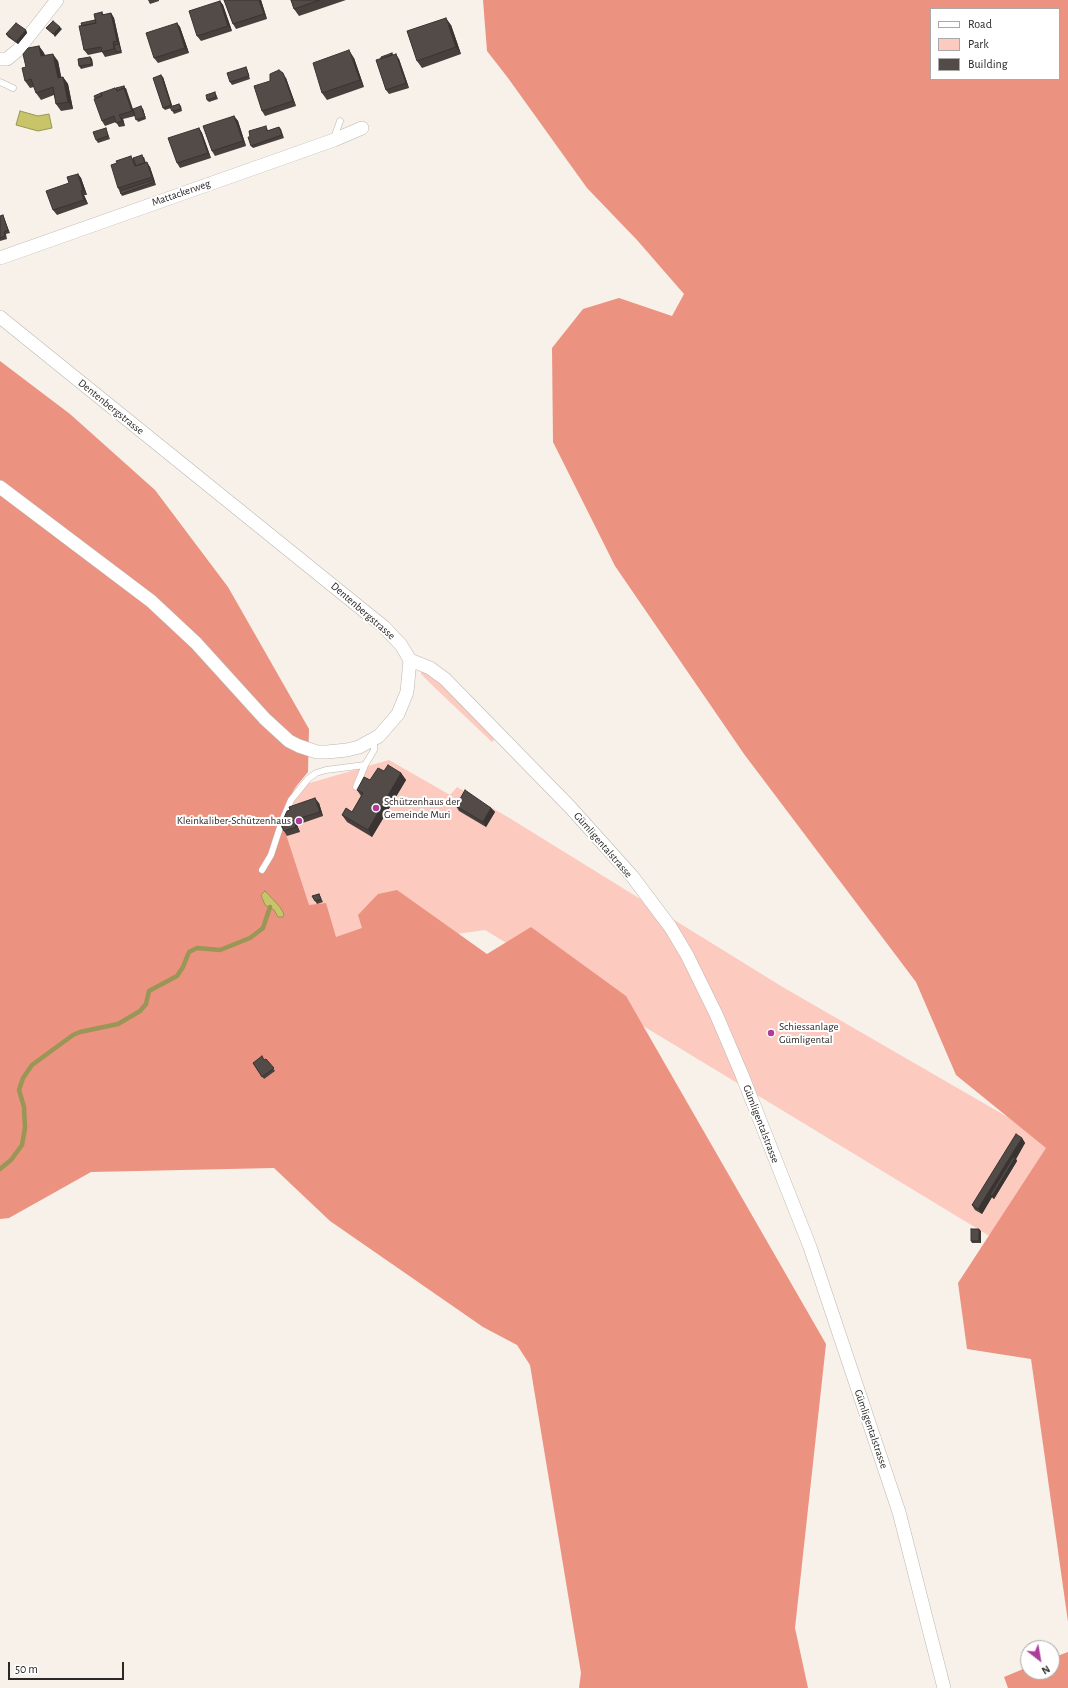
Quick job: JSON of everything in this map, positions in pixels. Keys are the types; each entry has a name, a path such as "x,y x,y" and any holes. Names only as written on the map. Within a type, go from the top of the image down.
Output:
{"street":[{"path":"0,59 7,59 18,50 57,0"},
{"name":"Mattackerweg","path":"0,258 334,140 362,128"},
{"name":"Dentenbergstrasse","path":"0,317 369,614 394,637 410,660"},
{"path":"0,487 156,606 196,643 266,719 289,741 310,750 327,752 359,747 374,739 391,724 402,705 409,682 410,660"},
{"name":"Gümligentalstrasse","path":"410,660 430,668 445,679 570,807 632,876 671,928 687,955 716,1014 739,1068 810,1248 899,1512 944,1688"}],"lane":[{"path":"0,82 13,88"},
{"path":"334,140 340,121"},
{"path":"356,787 365,765 374,750 374,739"},
{"path":"262,870 271,855 282,821 291,800 308,779 316,773 326,770 365,765"}],"green space":[{"path":"421,670 437,679 496,737 492,742 421,674"},
{"name":"Schiessanlage Gümligental","path":"389,760 450,795 457,787 781,986 1056,1145 996,1240 485,930 299,956 268,795"}],"shaded area":[{"path":"483,0 1068,0 1068,1622 1031,1359 967,1349 958,1283 1046,1148 956,1075 916,982 744,754 615,566 553,442 552,348 583,309 619,298 672,316 684,294 637,240 587,188 487,51"},
{"path":"20,111 38,116 49,114 52,128 38,131 16,125"},
{"path":"0,361 70,414 155,490 228,587 309,729 308,772 294,789 281,819 309,905 326,903 336,937 362,928 358,915 378,894 397,890 487,954 531,927 626,996 826,1344 795,1628 808,1688 579,1688 581,1673 530,1365 517,1345 483,1327 330,1221 274,1168 91,1172 9,1218 0,1219"},
{"path":"265,891 280,907 284,914 283,917 278,917 274,910 265,905 261,895"},
{"path":"1068,1652 1068,1688 1008,1688 1004,1677 1020,1670 1020,1680 1060,1680 1060,1655"}],"building":[{"path":"224,0 259,0 264,14 233,24"},
{"path":"291,0 320,0 294,9"},
{"path":"220,1 228,26 197,36 189,11"},
{"path":"102,12 102,15 111,13 117,41 113,42 114,49 102,52 101,47 84,50 79,26 96,23 94,14"},
{"path":"446,18 456,47 417,61 407,31"},
{"path":"95,20 96,23 82,26 81,23"},
{"path":"53,21 60,27 53,34 46,28"},
{"path":"16,23 26,30 16,42 6,34"},
{"path":"177,23 185,48 154,58 146,33"},
{"path":"119,44 121,51 116,52 114,45"},
{"path":"39,46 41,56 53,54 58,78 63,77 68,102 56,104 53,87 36,93 31,79 25,81 22,68 26,67 23,54 28,48"},
{"path":"349,50 360,80 322,93 313,63"},
{"path":"392,53 392,55 381,59 381,57"},
{"path":"396,54 406,83 386,90 376,60"},
{"path":"90,57 92,64 79,66 78,59"},
{"path":"246,67 249,76 230,82 227,73"},
{"path":"279,70 283,73 293,101 262,111 254,86 270,81 270,74"},
{"path":"161,75 171,105 163,108 153,78"},
{"path":"124,86 126,91 124,88 117,91 116,88"},
{"path":"115,88 117,91 124,88 132,111 119,115 122,121 116,123 114,116 102,121 94,99 102,96 101,93"},
{"path":"215,92 216,97 207,100 206,95"},
{"path":"101,93 102,96 95,98 94,96"},
{"path":"179,104 181,109 172,111 170,107"},
{"path":"141,106 145,117 136,120 133,109"},
{"path":"234,116 243,141 212,151 203,126"},
{"path":"266,126 267,131 279,127 282,135 251,146 248,137 250,137 249,131"},
{"path":"106,128 108,136 96,140 93,132"},
{"path":"199,128 208,153 177,163 168,138"},
{"path":"142,155 145,163 136,166 133,158"},
{"path":"131,156 135,166 147,162 152,177 118,188 111,165 117,163 116,161"},
{"path":"78,174 83,190 81,191 84,200 53,210 46,191 69,183 67,177"},
{"path":"153,180 154,182 121,194 120,191"},
{"path":"3,215 8,230 4,232 5,236 0,238 0,216"},
{"name":"Schützenhaus der Gemeinde Muri","path":"388,765 401,773 368,830 342,815 346,808 352,812 363,793 357,790 364,777 370,780 378,768 384,771"},
{"path":"465,790 491,808 483,822 456,806"},
{"path":"315,798 320,812 294,820 296,827 284,831 281,825 287,811 290,810 289,807"},
{"path":"319,894 321,899 315,901 312,896"},
{"path":"262,1056 264,1060 266,1059 274,1068 262,1077 253,1063"},
{"path":"1016,1134 1022,1138 978,1209 972,1205"},
{"path":"1013,1157 1015,1158 992,1196 990,1195"},
{"path":"971,1229 979,1229 979,1241 971,1241"}],"waterway":[{"path":"0,1169 11,1160 22,1145 25,1128 24,1107 19,1090 23,1078 32,1065 73,1035 80,1032 118,1024 140,1011 146,1004 149,991 177,976 183,967 189,952 197,948 220,950 250,938 263,928 270,907"}],"place":[{"name":"Schützenhaus der Gemeinde Muri","path":"376,808"},
{"name":"Kleinkaliber-Schützenhaus","path":"299,821"},
{"name":"Schiessanlage Gümligental","path":"771,1033"}]}
